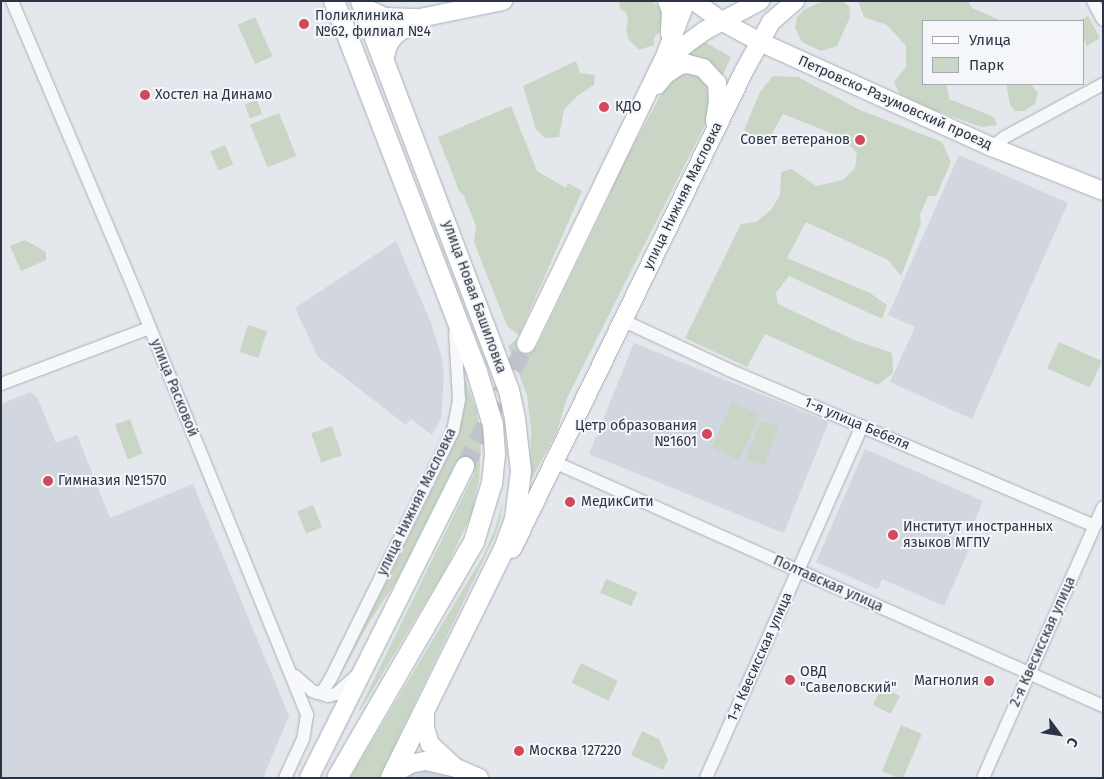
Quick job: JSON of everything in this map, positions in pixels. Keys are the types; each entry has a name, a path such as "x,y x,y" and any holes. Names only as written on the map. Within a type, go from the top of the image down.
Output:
{"main road":[{"name":"улица Новая Башиловка","path":"334,1 452,305"},
{"name":"улица Новая Башиловка","path":"362,4 509,390 516,419 521,471 515,519 482,598"},
{"path":"337,778 461,569 474,542 489,498 495,455 493,426 487,399 452,305"},
{"name":"улица Нижняя Масловка","path":"392,776 482,598"}],"street":[{"name":"улица Расковой","path":"12,1 150,328 307,715 303,738 285,778"},
{"path":"362,4 384,17 420,18 503,1"},
{"path":"660,66 671,27 667,1"},
{"path":"526,344 660,66 686,1"},
{"name":"Петровско-Разумовский проезд","path":"694,1 723,22 760,42 992,147 1103,191"},
{"path":"660,66 689,42 760,1"},
{"name":"улица Нижняя Масловка","path":"482,598 504,563 760,42 772,22 795,1"},
{"path":"1093,1 1103,20"},
{"path":"384,59 389,43 395,35 420,18"},
{"path":"641,105 672,69 688,64 697,65 709,72 717,84 718,101 713,136"},
{"path":"992,147 1005,137 1103,84"},
{"name":"улица Нижняя Масловка","path":"317,693 326,687 331,678 453,431 458,410 459,379 452,305"},
{"name":"1-я улица Бебеля","path":"622,320 725,368 1094,526"},
{"path":"1,384 150,328"},
{"name":"1-я Квесисская улица","path":"706,778 862,426"},
{"name":"Полтавская улица","path":"554,462 1103,706"},
{"name":"улица Нижняя Масловка","path":"310,778 465,466"},
{"name":"2-я Квесисская улица","path":"982,778 1103,506"},
{"path":"288,666 303,686 317,693"},
{"name":"улица Нижняя Масловка","path":"317,693 328,696 336,694 366,667"},
{"path":"425,710 425,728 430,744 456,768"},
{"path":"392,776 418,761 456,768 480,778"}],"shaded area":[{"path":"959,155 1068,203 972,419 890,382 915,327 888,315"},
{"path":"396,241 431,323 442,358 444,375 441,419 432,435 411,419 406,425 318,357 295,308"},
{"name":"Цетр образования №1601","path":"634,343 829,422 784,533 589,454"},
{"path":"30,392 37,397 56,443 77,435 110,518 193,484 289,716 263,778 1,778 1,404"},
{"name":"Институт иностранных языков МГПУ","path":"865,449 983,501 972,527 963,523 954,543 969,550 944,606 882,579 878,589 816,562"},
{"path":"419,766 458,778 405,778"}],"green space":[{"path":"619,1 652,1 661,8 665,17 662,29 654,38 654,45 639,50 629,40 626,31 628,18 626,13 620,9"},
{"path":"824,1 842,1 849,6 850,17 837,46 821,51 802,42 795,28 797,17 805,9"},
{"path":"858,1 968,1 972,8 1000,20 922,20 922,85 947,85 949,99 994,117 997,125 981,127 929,108 900,94 894,82 906,67 906,46 887,25 864,17"},
{"path":"1088,16 1100,38 1087,46 1084,40 1084,20 1080,20"},
{"path":"255,17 272,56 255,64 238,25"},
{"path":"703,41 731,57 722,77 709,63 695,56 681,56"},
{"path":"576,61 580,73 595,75 594,85 577,96 564,110 559,137 545,138 536,129 523,86"},
{"path":"684,70 708,77 712,111 567,398 556,434 531,480 531,430 527,395 508,346 517,339 536,348 611,193 609,192 622,166 670,78"},
{"path":"773,76 798,77 860,110 942,142 951,162 936,196 928,196 920,215 921,224 901,276 888,260 806,222 787,258 870,293 887,305 882,319 789,276 776,293 778,304 854,340 892,353 893,373 878,385 765,334 747,367 685,338 741,224 756,222 771,210 780,195 781,172 792,169 816,186 843,180 855,168 857,153 841,137 783,114 769,139 759,141 744,130 760,92"},
{"path":"1006,85 1032,85 1038,93 1035,104 1024,111 1015,111 1010,105"},
{"path":"257,100 262,114 250,119 245,104"},
{"path":"511,106 537,171 566,188 568,183 582,191 519,335 507,326 474,242 476,226 464,196 459,191 438,137"},
{"path":"279,113 296,156 267,167 250,125"},
{"path":"225,145 233,164 218,171 210,151"},
{"path":"25,240 46,252 46,260 21,271 10,246"},
{"path":"248,325 267,331 258,358 239,352"},
{"path":"1059,342 1102,361 1090,388 1047,368"},
{"path":"465,379 477,412 481,441 479,480 472,513 446,568 360,711 475,472 456,462 397,580 368,624 338,680 455,442 464,411"},
{"path":"732,402 759,414 739,460 712,448"},
{"path":"130,419 143,454 128,459 115,424"},
{"path":"761,420 779,427 764,466 746,459"},
{"path":"332,426 342,455 321,462 311,433"},
{"path":"503,500 500,521 494,538 379,778 350,778 483,556 495,529"},
{"path":"313,505 322,527 306,534 297,511"},
{"path":"606,579 637,592 631,606 600,593"},
{"path":"581,663 618,681 608,701 571,683"},
{"path":"882,687 900,696 891,714 873,705"},
{"path":"901,725 922,734 903,778 898,778 882,771"},
{"path":"642,731 659,739 668,760 663,770 631,755"}],"tunnel":[{"path":"465,466 526,344"}],"place":[{"name":"Поликлиника №62, филиал №4","path":"304,24"},
{"name":"Хостел на Динамо","path":"145,95"},
{"name":"КДО","path":"604,107"},
{"name":"Совет ветеранов","path":"860,140"},
{"name":"Цетр образования №1601","path":"707,434"},
{"name":"Гимназия №1570","path":"48,481"},
{"name":"МедикСити","path":"570,502"},
{"name":"Институт иностранных языков МГПУ","path":"893,535"},
{"name":"ОВД \"Савеловский\"","path":"790,680"},
{"name":"Магнолия","path":"989,681"},
{"name":"Москва 127220","path":"519,751"}]}
